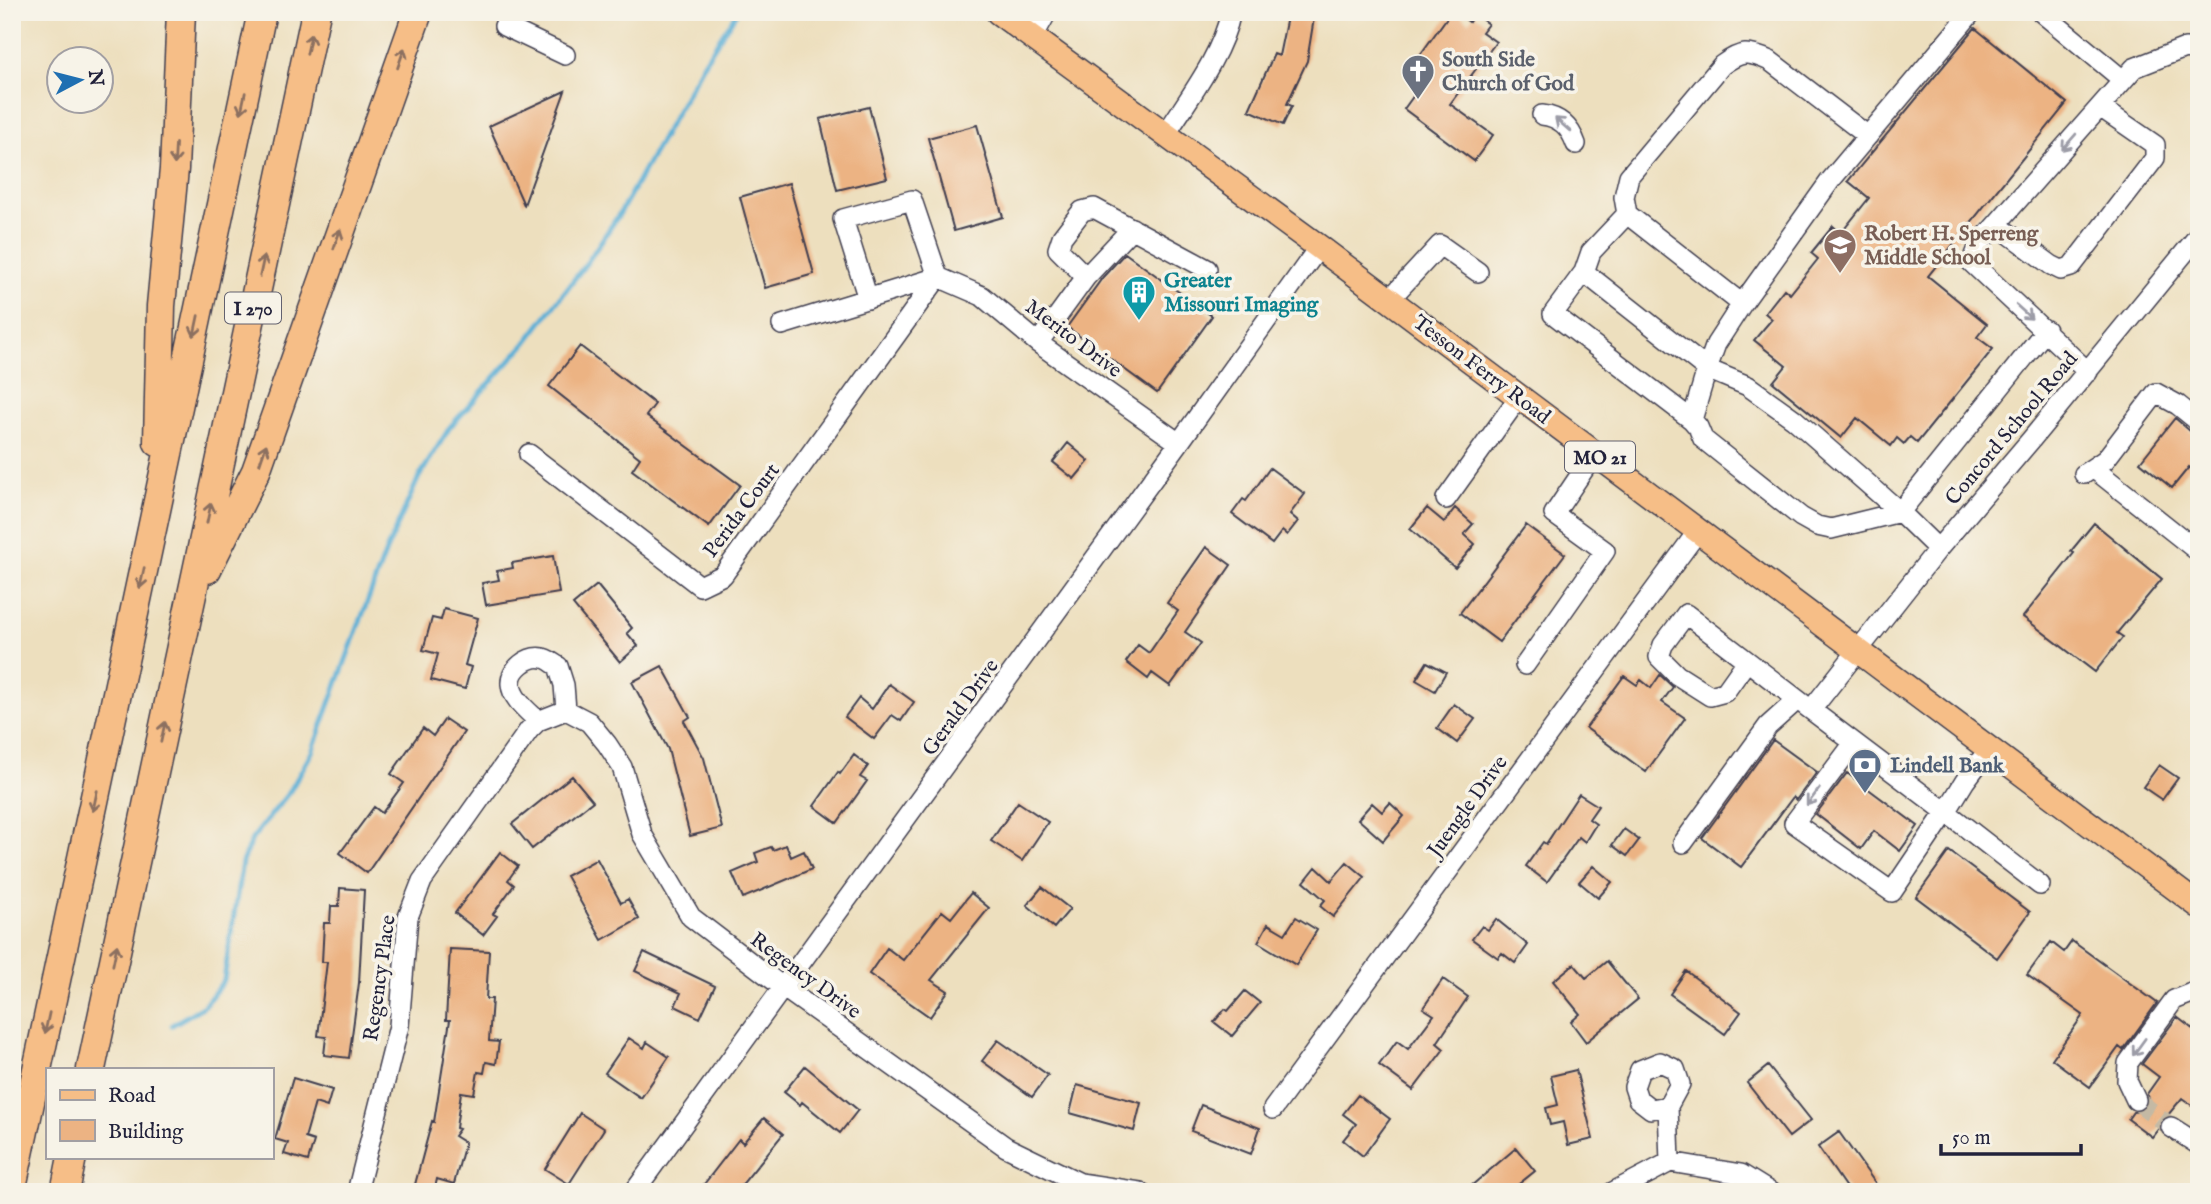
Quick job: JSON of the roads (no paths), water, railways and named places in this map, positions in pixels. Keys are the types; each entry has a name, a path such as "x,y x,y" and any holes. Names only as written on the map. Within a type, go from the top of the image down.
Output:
{"highway":[{"path":"156,512 161,306 174,169 181,12"},
{"name":"I 270","path":"12,1187 262,12"},
{"name":"I 270","path":"91,1068 316,12"},
{"path":"190,603 256,471 418,12"},
{"path":"65,1192 72,1158"}],"main road":[{"name":"Tesson Ferry Road","path":"998,12 1319,247 2199,906"}],"street":[{"path":"1033,37 1047,12"},
{"path":"1166,134 1206,70 1228,26 1231,12"},
{"path":"1692,420 1716,344 1742,304 1830,181 1972,12"},
{"path":"2041,12 2123,80"},
{"path":"504,26 565,55"},
{"path":"2088,372 1972,263 1980,243 2134,68 2185,48 2199,50"},
{"path":"1742,304 1627,214 1624,197 1629,176 1722,65 1736,55 1754,54 1770,61 1868,136"},
{"path":"1997,225 2050,265 2061,270 2071,267 2155,158 2155,145 2100,107"},
{"path":"1542,115 1552,116 1563,122 1572,132 1576,144"},
{"path":"782,325 868,299 939,277 912,200 843,219 868,299"},
{"path":"1086,277 1058,249 1062,237 1082,211 1094,208 1207,268"},
{"path":"1627,214 1591,252 1584,272 1553,314 1692,420 1703,439 1801,517 1817,526 1831,529 1900,512 2046,330"},
{"path":"1038,343 1086,277 1132,228"},
{"name":"Concord School Road","path":"1683,843 1768,726 1804,705 1858,650 1938,549 2088,372 2199,235"},
{"path":"1389,300 1440,245 1478,272"},
{"name":"Gerald Drive","path":"634,1192 1180,443 1319,247"},
{"path":"1584,272 1707,369 1748,386 1794,419 1938,549"},
{"name":"Merito Drive","path":"939,277 982,296 1038,343 1180,443"},
{"name":"Perida Court","path":"528,454 700,586 723,575 939,277"},
{"path":"2199,422 2178,405 2156,393 2105,460 2088,471 2195,549 2199,544"},
{"path":"1446,499 1519,397"},
{"path":"1525,665 1605,551 1554,514 1595,453"},
{"name":"Juengle Drive","path":"1273,1109 1698,531"},
{"path":"1747,661 1725,692 1710,695 1677,675 1659,656 1663,645 1686,614 2040,885"},
{"path":"543,658 558,666 564,685 566,710 538,720 517,699 511,683 516,669 527,660 543,658"},
{"name":"Regency Drive","path":"566,710 589,722 622,766 642,834 691,917 784,988 1006,1147 1079,1187 1140,1192"},
{"name":"Regency Place","path":"357,1192 399,1026 408,917 422,881 538,720"},
{"path":"1854,743 1794,822 1892,892 1965,781 1990,748"},
{"path":"2136,1100 2127,1081 2128,1063 2174,1000 2199,990"},
{"path":"1668,1106 1671,1163"},
{"path":"2171,1127 2197,1142"},
{"path":"1613,1192 1671,1163 1741,1174 1770,1192"}],"waterway":[{"path":"172,1025 204,1006 224,980 242,862 252,839 290,791 312,752 386,551 419,477 450,427 525,344 588,261 620,213 705,61 737,12"}],"tunnel":[{"path":"2136,1100 2171,1127"}],"place":[{"name":"South Side Church of God","path":"1418,101"},
{"name":"Robert H. Sperreng Middle School","path":"1840,275"},
{"name":"Greater Missouri Imaging","path":"1139,322"},
{"name":"Lindell Bank","path":"1865,795"}]}
